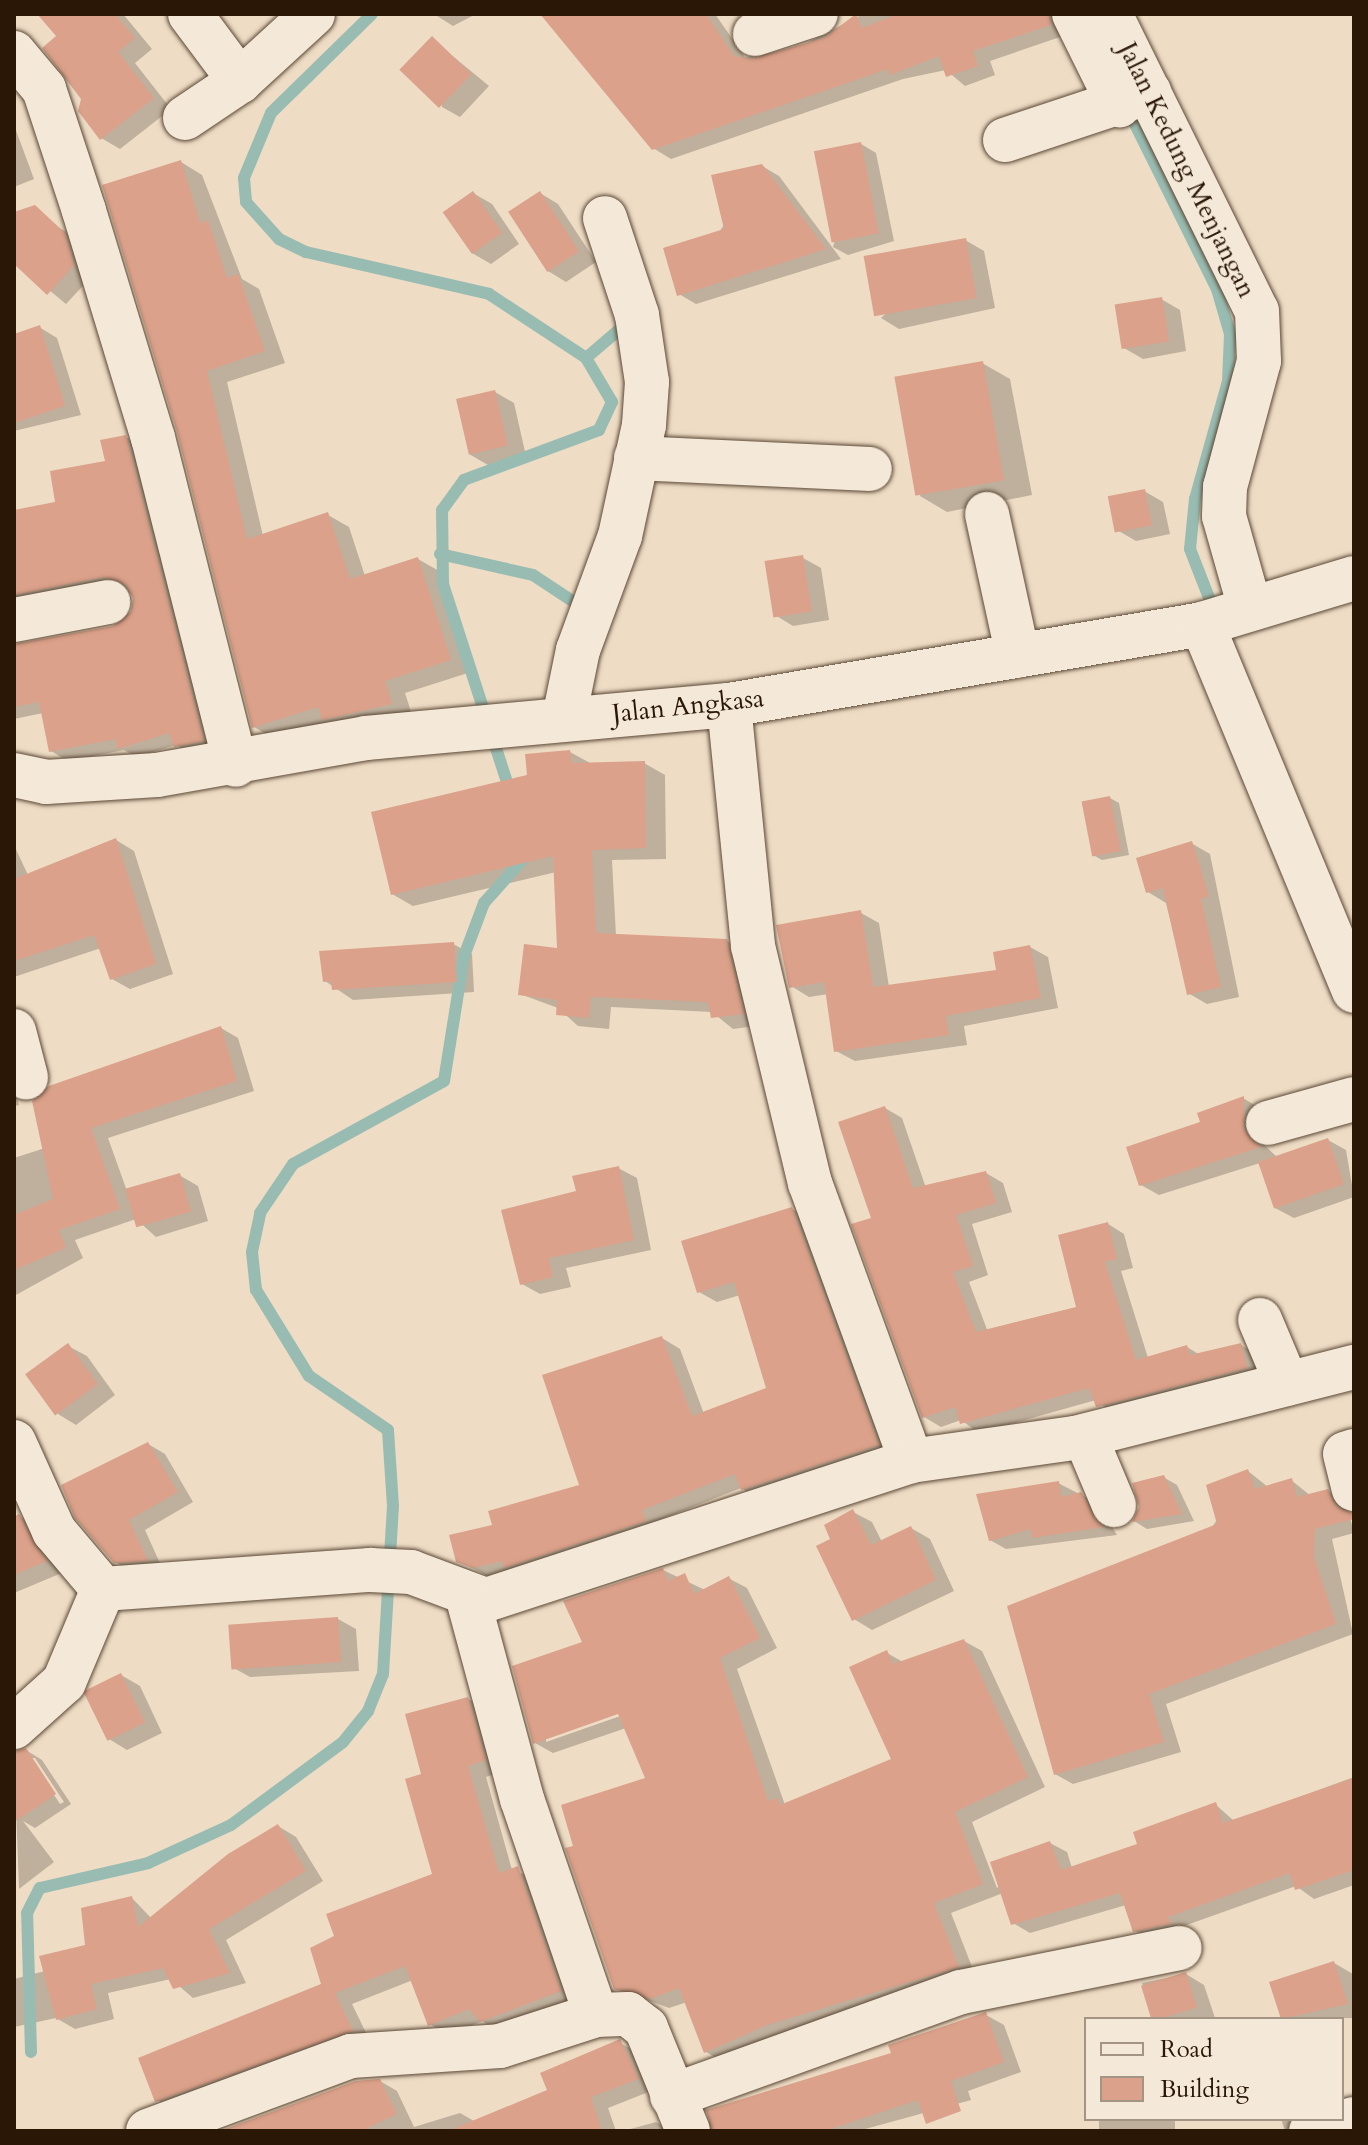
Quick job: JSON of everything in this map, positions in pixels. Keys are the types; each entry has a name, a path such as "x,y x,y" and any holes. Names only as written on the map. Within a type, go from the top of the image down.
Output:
{"street":[{"path":"190,14 240,81"},
{"path":"185,118 240,81 313,14"},
{"path":"755,34 816,14"},
{"path":"1005,140 1131,100 1074,14"},
{"name":"Jalan Kedung Menjangan","path":"1110,14 1131,100 1257,311 1259,361 1228,475 1224,516 1223,617 1354,991"},
{"path":"14,53 44,89 84,211 236,765"},
{"path":"564,718 578,650 620,536 647,382 637,315 605,218"},
{"path":"636,458 870,469"},
{"path":"987,514 1018,656"},
{"name":"Jalan Angkasa","path":"14,775 46,782 236,765 473,726 729,705 1018,656 1223,617 1354,578"},
{"path":"14,620 108,602"},
{"path":"729,705 763,991 810,1183 911,1461"},
{"path":"14,1031 26,1077"},
{"path":"1268,1123 1354,1099"},
{"path":"1260,1320 1287,1384"},
{"path":"103,1589 390,1571 468,1599 501,1598 911,1461 1085,1436 1354,1367"},
{"path":"1085,1436 1114,1505"},
{"path":"14,1442 54,1531 103,1589"},
{"path":"1354,1451 1345,1454 1354,1489"},
{"path":"14,1727 64,1682 103,1589"},
{"path":"468,1599 522,1799 596,2015"},
{"path":"148,2131 313,2065 421,2046 500,2046 596,2015 640,2022 680,2114 961,1992 1180,1948"},
{"path":"1311,2131 1354,2119"}],"building":[{"path":"37,14 115,14 135,38 118,52 154,98 100,140 78,111 81,99 42,48 56,36"},
{"path":"540,14 706,14 734,56 751,59 824,38 856,14 862,28 898,14 1049,14 1051,25 973,51 978,66 946,77 939,56 890,75 888,69 652,150"},
{"path":"432,36 472,74 439,108 399,70"},
{"path":"861,142 879,233 832,242 814,151"},
{"path":"181,160 200,223 208,220 227,278 238,274 265,351 207,371 247,539 328,512 350,579 418,557 451,660 385,681 392,704 322,720 318,707 252,728 177,432 102,185"},
{"path":"762,164 826,249 677,296 663,248 724,229 711,175"},
{"path":"473,191 502,233 472,254 443,212"},
{"path":"540,191 579,251 547,272 508,212"},
{"path":"35,205 65,233 74,265 47,295 14,264 14,212"},
{"path":"966,238 977,298 874,316 864,256"},
{"path":"1162,297 1169,341 1122,349 1115,305"},
{"path":"40,325 65,406 14,423 14,334"},
{"path":"983,361 1004,480 915,496 894,377"},
{"path":"495,390 508,446 469,455 456,399"},
{"path":"126,435 204,741 174,747 169,733 118,749 115,739 49,752 39,702 14,707 14,644 113,626 131,611 133,598 126,585 104,577 14,595 14,510 55,502 50,471 105,461 100,440"},
{"path":"1145,489 1152,525 1115,533 1108,496"},
{"path":"803,555 812,611 773,617 764,561"},
{"path":"570,750 572,763 645,761 646,848 592,850 596,933 727,939 744,1014 711,1018 708,1002 591,997 589,1018 556,1015 557,1000 518,995 524,944 557,948 553,856 391,895 371,812 527,775 525,754"},
{"path":"1110,796 1121,851 1092,857 1082,802"},
{"path":"116,838 156,964 110,980 94,935 14,961 14,879"},
{"path":"1192,841 1209,896 1201,899 1221,987 1187,995 1163,888 1146,893 1136,858"},
{"path":"861,910 873,987 996,970 993,952 1030,945 1041,998 946,1016 949,1035 834,1052 824,982 789,988 776,925"},
{"path":"454,942 457,982 332,990 331,981 323,982 319,951"},
{"path":"221,1026 237,1081 91,1128 120,1209 59,1230 66,1248 14,1270 14,1215 53,1199 32,1101 49,1086"},
{"path":"1244,1096 1244,1130 1261,1147 1139,1186 1126,1147 1200,1122 1197,1113"},
{"path":"885,1106 913,1188 986,1171 996,1203 956,1215 973,1266 953,1272 976,1332 1076,1307 1058,1235 1108,1222 1117,1259 1105,1262 1136,1360 1187,1345 1190,1355 1241,1343 1247,1368 1096,1407 1089,1388 960,1424 955,1407 922,1418 851,1224 871,1218 838,1122"},
{"path":"1328,1138 1344,1184 1274,1208 1258,1162"},
{"path":"619,1166 634,1240 549,1258 553,1277 520,1285 501,1210 576,1191 572,1176"},
{"path":"180,1173 191,1211 136,1227 125,1189"},
{"path":"792,1207 879,1445 741,1490 735,1474 642,1510 646,1521 504,1568 502,1561 473,1568 456,1562 449,1535 492,1525 488,1511 579,1485 542,1375 662,1336 692,1416 766,1388 734,1282 697,1293 681,1241"},
{"path":"68,1343 98,1384 55,1415 25,1374"},
{"path":"148,1442 178,1492 129,1520 148,1561 114,1563 75,1518 61,1485"},
{"path":"1248,1469 1255,1489 1292,1478 1297,1497 1328,1489 1337,1507 1353,1513 1354,1519 1315,1529 1314,1557 1336,1624 1149,1694 1164,1742 1054,1775 1007,1606 1217,1524 1206,1485"},
{"path":"1164,1475 1182,1514 1132,1522 1139,1507 1132,1483"},
{"path":"1059,1481 1061,1497 1081,1492 1103,1527 1032,1538 1031,1529 989,1541 976,1494"},
{"path":"853,1509 871,1545 911,1526 936,1580 852,1621 816,1546 830,1539 824,1525"},
{"path":"19,1514 47,1561 14,1575 14,1517"},
{"path":"663,1568 668,1581 685,1573 694,1594 729,1576 760,1638 720,1658 768,1801 778,1798 780,1805 891,1759 849,1667 887,1650 893,1664 964,1639 1028,1777 955,1812 983,1884 934,1903 959,1967 767,2025 704,2053 679,1988 650,1999 614,1989 565,1848 573,1846 561,1805 645,1778 618,1714 533,1744 512,1666 582,1642 563,1601"},
{"path":"338,1617 341,1662 231,1670 228,1625"},
{"path":"121,1673 145,1722 107,1741 83,1691"},
{"path":"468,1697 486,1760 468,1766 499,1873 518,1866 561,1991 480,2022 469,2009 428,2026 405,1966 335,1993 353,2031 155,2102 138,2058 321,1984 310,1948 334,1936 326,1914 432,1874 405,1779 421,1774 405,1714"},
{"path":"26,1748 56,1794 14,1822 14,1751"},
{"path":"1354,1778 1354,1870 1295,1890 1290,1873 1168,1917 1171,1924 1133,1932 1120,1893 1011,1925 990,1862 1050,1841 1061,1870 1137,1844 1133,1832 1216,1802 1223,1823"},
{"path":"278,1824 306,1871 209,1929 230,1973 173,1989 163,1968 91,1984 97,2009 56,2020 39,1956 85,1945 81,1908 132,1896 138,1927 228,1854"},
{"path":"1334,1961 1348,2004 1280,2017 1269,1982"},
{"path":"1186,1972 1197,2007 1165,2017 1151,2017 1141,1986"},
{"path":"986,2012 1004,2062 951,2081 961,2111 926,2124 918,2100 824,2131 712,2131 706,2110 891,2053 888,2045"},
{"path":"620,2039 639,2079 591,2097 602,2131 448,2131 547,2090 540,2073"},
{"path":"380,2079 397,2114 361,2131 220,2131 356,2081"}],"waterway":[{"path":"372,14 271,113 244,178 246,202 279,239 306,252 489,294 586,358 612,402 599,430 464,480 442,510 443,584 511,795"},
{"path":"1127,108 1217,289 1230,334 1228,381 1195,499 1190,549 1215,613"},
{"path":"586,358 627,323"},
{"path":"440,554 533,575 574,602"},
{"path":"31,2052 27,1913 40,1888 148,1863 231,1825 343,1742 368,1711 383,1674 393,1506 388,1430 309,1376 256,1290 252,1252 260,1213 293,1164 444,1081 464,956 484,903 531,850"}]}
